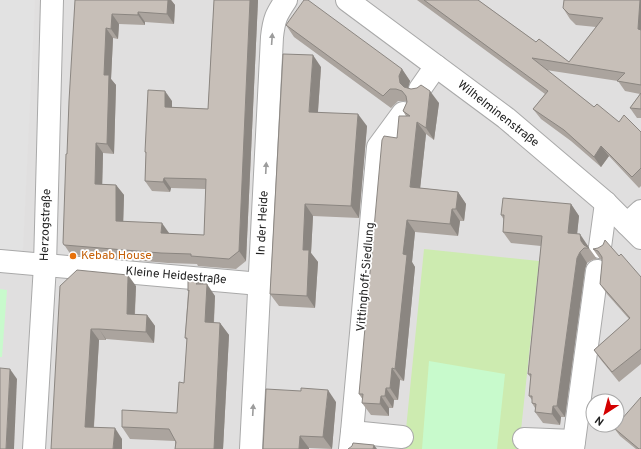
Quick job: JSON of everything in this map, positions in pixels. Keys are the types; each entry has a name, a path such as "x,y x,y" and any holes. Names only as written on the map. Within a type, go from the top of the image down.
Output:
{"street":[{"name":"Herzogstraße","path":"34,449 45,265 52,0"},
{"name":"In der Heide","path":"251,449 272,37 274,21 278,11 286,0"},
{"name":"Wilhelminenstraße","path":"347,0 506,118 606,203 636,224"},
{"path":"420,89 436,66"},
{"name":"Vittinghoff-Siedlung","path":"351,440 378,147 402,113"},
{"path":"600,247 606,203"},
{"name":"Kleine Heidestraße","path":"0,261 260,284"},
{"path":"524,439 574,445 597,271"},
{"path":"351,440 402,437"}],"shaded area":[{"path":"0,0 641,0 641,449 0,449"},
{"path":"0,0 35,0 22,269 0,267"}],"green space":[{"path":"424,249 539,261 519,449 404,449"},
{"path":"0,289 7,290 2,357 0,357"},
{"path":"429,361 505,374 497,449 422,449"}],"building":[{"path":"75,0 168,0 167,14 138,12 138,15 112,14 111,29 106,28 104,75 109,75 107,144 96,143 95,184 116,185 116,221 162,223 161,233 204,235 206,179 164,178 163,182 145,181 148,90 165,91 165,107 208,109 214,0 250,0 239,251 229,259 191,256 191,254 64,245 66,154"},
{"path":"304,0 308,0 402,69 399,76 400,83 404,87 411,89 417,88 421,85 430,91 426,128 417,122 410,187 458,192 456,209 452,209 450,224 407,220 403,254 407,255 395,369 392,368 390,388 386,388 385,396 381,396 380,404 362,403 363,394 359,394 382,140 384,136 397,138 399,116 410,116 403,111 407,102 406,96 402,91 390,89 383,96 286,25"},
{"path":"424,0 478,0 536,42 539,39 569,62 603,18 569,14 563,8 564,0 640,0 638,29 641,30 641,85 617,81 625,73 532,58 594,107 597,104 619,122 624,115 641,132 641,168 632,177 601,146 594,157 564,130 533,109 548,91"},
{"path":"283,54 313,55 309,112 358,114 351,206 305,204 303,250 309,250 307,296 270,294"},
{"path":"641,93 641,109 630,108"},
{"path":"503,198 571,204 568,233 580,234 581,241 589,248 584,248 577,258 557,406 553,406 552,414 535,412 536,404 532,403 532,396 529,396 531,374 528,374 542,236 503,232 504,215 501,215"},
{"path":"605,240 619,256 621,254 641,277 641,349 612,372 594,350 630,318 600,284 602,257 598,251 593,249 603,245"},
{"path":"77,270 128,275 127,314 147,315 146,332 91,329 85,427 115,428 113,449 51,449 60,286"},
{"path":"188,279 201,280 196,284 207,284 205,322 220,323 214,449 175,449 176,442 169,429 122,427 122,410 177,413 179,382 184,383 187,338 185,338 189,290 188,291"},
{"path":"0,368 10,369 6,449 0,449"},
{"path":"301,388 328,390 323,437 300,436 299,449 263,449 266,389 301,391"},
{"path":"641,397 641,449 639,449 620,433 625,433 625,415"},
{"path":"353,443 374,445 373,449 348,449"}],"place":[{"name":"Kebab House","path":"73,256"}]}
